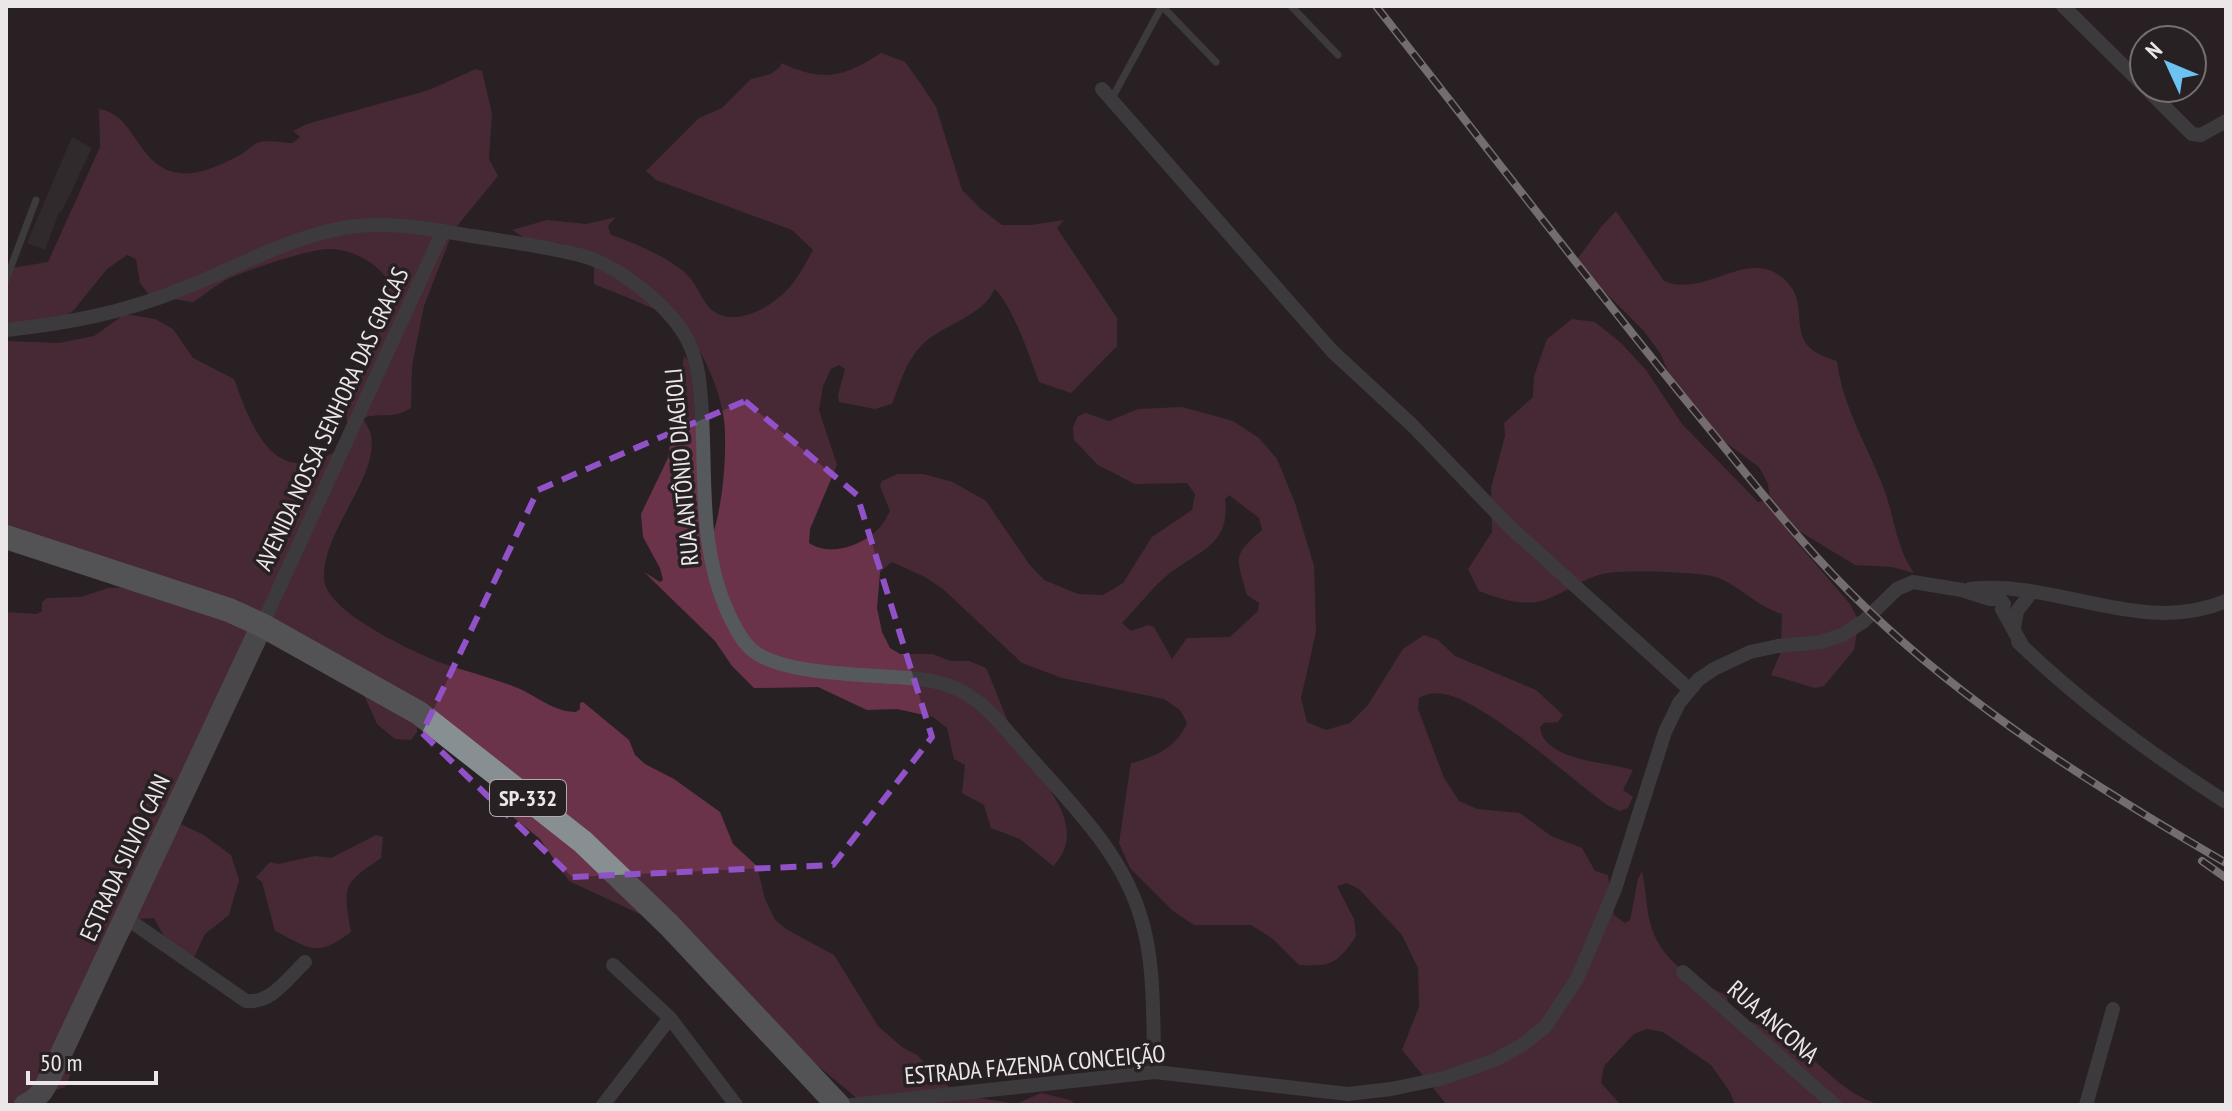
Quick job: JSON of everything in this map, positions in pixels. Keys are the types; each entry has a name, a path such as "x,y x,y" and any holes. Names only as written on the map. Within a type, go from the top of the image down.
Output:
{"main road":[{"name":"SP-332","path":"6,537 229,610 262,625 419,713 583,842 669,925 838,1105"}],"street":[{"path":"2063,6 2128,70"},
{"path":"1107,94 1332,351 1413,426 1510,527 1689,689"},
{"path":"2162,104 2192,134 2201,135 2226,121"},
{"name":"RUA ANTÔNIO DIAGIOLI","path":"6,330 107,315 181,290 287,242 345,227 375,225 443,231 587,257 623,276 670,316 686,337 695,358 701,400 708,552 717,589 736,629 751,649 768,660 800,668 922,679 968,694 1011,736 1086,819 1117,861 1133,894 1148,944 1155,1072"},
{"name":"AVENIDA NOSSA SENHORA DAS GRACAS","path":"262,625 443,231"},
{"name":"ESTRADA FAZENDA CONCEIÇÃO","path":"851,1105 1155,1072 1348,1094 1444,1078 1495,1060 1545,1027 1577,979 1615,889 1665,732 1689,689 1714,669 1750,652 1821,642 1842,635 1864,621 1904,585 1921,582 1959,590 1997,606"},
{"path":"1959,590 1992,588 2145,613 2191,611 2226,601"},
{"path":"1997,606 2029,594"},
{"path":"2014,628 2017,611 2029,594"},
{"path":"1997,606 2014,628 2023,647"},
{"path":"1997,606 2005,629 2045,669 2174,768 2226,802"},
{"name":"ESTRADA SILVIO CAIN","path":"25,1105 43,1092 262,625"},
{"path":"126,918 246,1001 256,1002 270,995 305,962"},
{"path":"613,965 670,1018 736,1105"},
{"name":"RUA ANCONA","path":"1683,972 1835,1105"},
{"path":"2086,1105 2113,1009"},
{"path":"603,1105 670,1018"}],"lane":[{"path":"1107,94 1162,6 1216,62"},
{"path":"1291,6 1338,55"},
{"path":"6,280 36,200"}],"highlighted area":[{"path":"745,401 857,495 932,737 833,865 572,877 422,733 538,490"}],"shaded area":[{"path":"881,53 905,62 936,107 962,190 981,209 1002,225 1064,220 1057,228 1117,318 1117,346 1071,393 1039,382 1014,320 995,289 981,306 919,348 905,371 892,404 875,409 839,402 845,369 839,365 831,369 823,386 819,410 837,465 810,529 809,543 836,549 865,539 873,534 890,511 880,486 882,481 898,474 923,474 953,482 986,501 1029,564 1044,580 1078,594 1103,595 1123,583 1152,537 1192,510 1195,494 1187,483 1135,484 1098,465 1074,440 1073,427 1078,416 1086,413 1109,421 1138,409 1182,407 1233,421 1259,438 1277,459 1295,503 1314,566 1316,632 1301,698 1307,722 1326,730 1350,723 1368,705 1403,649 1424,635 1438,640 1455,656 1536,690 1563,715 1558,722 1544,723 1540,727 1552,747 1578,758 1633,770 1623,790 1633,797 1628,808 1620,811 1607,805 1516,734 1478,709 1450,695 1429,694 1419,698 1418,709 1444,778 1459,801 1477,809 1520,813 1551,836 1582,848 1595,871 1608,875 1614,915 1625,923 1630,920 1642,871 1651,926 1671,960 1703,984 1727,995 1728,1007 1734,1012 1791,1041 1852,1092 1881,1105 1735,1105 1730,1092 1711,1065 1663,1032 1647,1029 1634,1034 1604,1066 1601,1083 1621,1105 1447,1105 1402,1050 1419,1007 1418,968 1402,935 1359,889 1347,883 1337,886 1354,919 1356,936 1344,952 1327,964 1299,965 1273,939 1251,925 1194,925 1173,911 1130,868 1119,843 1131,762 1165,749 1183,732 1187,723 1180,710 1164,699 1062,678 1022,663 944,590 925,577 892,562 880,572 877,608 882,632 890,648 900,654 932,654 951,661 969,661 986,668 1018,743 1060,807 1067,837 1063,852 1053,866 1020,839 991,828 984,805 962,793 965,765 954,759 947,728 933,717 897,709 867,710 818,687 754,688 732,666 715,641 644,572 660,582 663,580 643,537 641,514 668,458 684,356 692,365 711,540 715,528 725,459 725,432 721,404 703,357 686,332 669,317 594,284 594,265 577,249 559,243 528,240 512,230 547,220 586,224 616,217 608,226 611,235 666,259 683,271 712,310 730,317 751,314 789,288 813,250 792,230 656,180 646,171 699,118 722,108 751,79 771,74 781,63 809,73 832,74 855,68","holes":["1229,495 1259,518 1262,530 1245,546 1239,558 1247,595 1259,603 1258,611 1230,637 1187,638 1172,659 1154,627 1148,625 1131,631 1122,623 1163,579 1211,545 1223,526 1225,499"]},
{"path":"476,69 482,71 492,114 489,159 498,176 453,231 424,306 412,366 411,408 397,414 363,418 370,433 371,452 367,469 340,523 326,560 324,578 328,591 353,616 426,657 515,687 560,709 576,712 583,702 629,740 635,755 645,764 674,779 720,812 733,844 757,866 765,899 775,920 834,955 878,1026 902,1047 917,1055 956,1094 1016,1104 1041,1093 1070,1100 1077,1105 865,1105 756,1014 659,923 569,881 540,839 508,813 487,778 417,721 417,732 411,740 395,739 377,724 355,675 267,630 170,819 202,834 231,855 239,880 229,915 205,934 195,955 188,961 171,949 154,918 139,919 76,1023 69,1051 73,1070 65,1087 12,1104 6,1102 6,612 37,614 42,611 42,602 47,598 81,597 108,588 135,587 6,539 6,341 59,343 94,336 125,314 155,319 173,329 193,358 234,379 252,422 270,449 281,458 295,463 311,462 345,447 349,435 346,413 348,393 357,361 385,311 387,279 361,257 344,251 317,250 224,281 193,302 150,296 140,283 136,259 127,255 107,269 73,311 57,320 9,323 6,320 6,269 48,262 100,147 99,109 110,112 127,126 155,163 175,172 194,173 224,163 260,142 293,143 300,137 293,131 307,124 429,90"},
{"path":"1616,211 1664,281 1679,285 1694,284 1752,268 1766,269 1779,275 1791,286 1796,298 1802,334 1807,344 1818,354 1837,361 1849,408 1882,484 1903,553 1914,573 1892,567 1855,565 1794,528 1795,540 1850,604 1859,621 1854,650 1824,686 1815,688 1771,675 1781,652 1782,614 1716,577 1670,572 1607,573 1545,600 1529,603 1479,591 1468,569 1492,532 1491,488 1505,436 1504,423 1533,397 1534,376 1547,339 1572,319 1595,322 1621,343 1646,370 1682,424 1758,502 1770,500 1768,484 1759,467 1713,433 1689,407 1675,387 1660,353 1644,331 1575,262"},
{"path":"376,835 383,837 381,858 359,874 348,888 351,932 329,945 313,948 275,931 262,882 256,877 270,862 278,864 315,856 331,858"}],"building":[{"path":"72,137 92,148 59,212 45,250 27,243"}],"railway":[{"path":"1376,6 1664,373 1784,519 1845,587 1908,646 1994,715 2085,777 2226,863"},
{"path":"2202,861 2226,878"}]}
